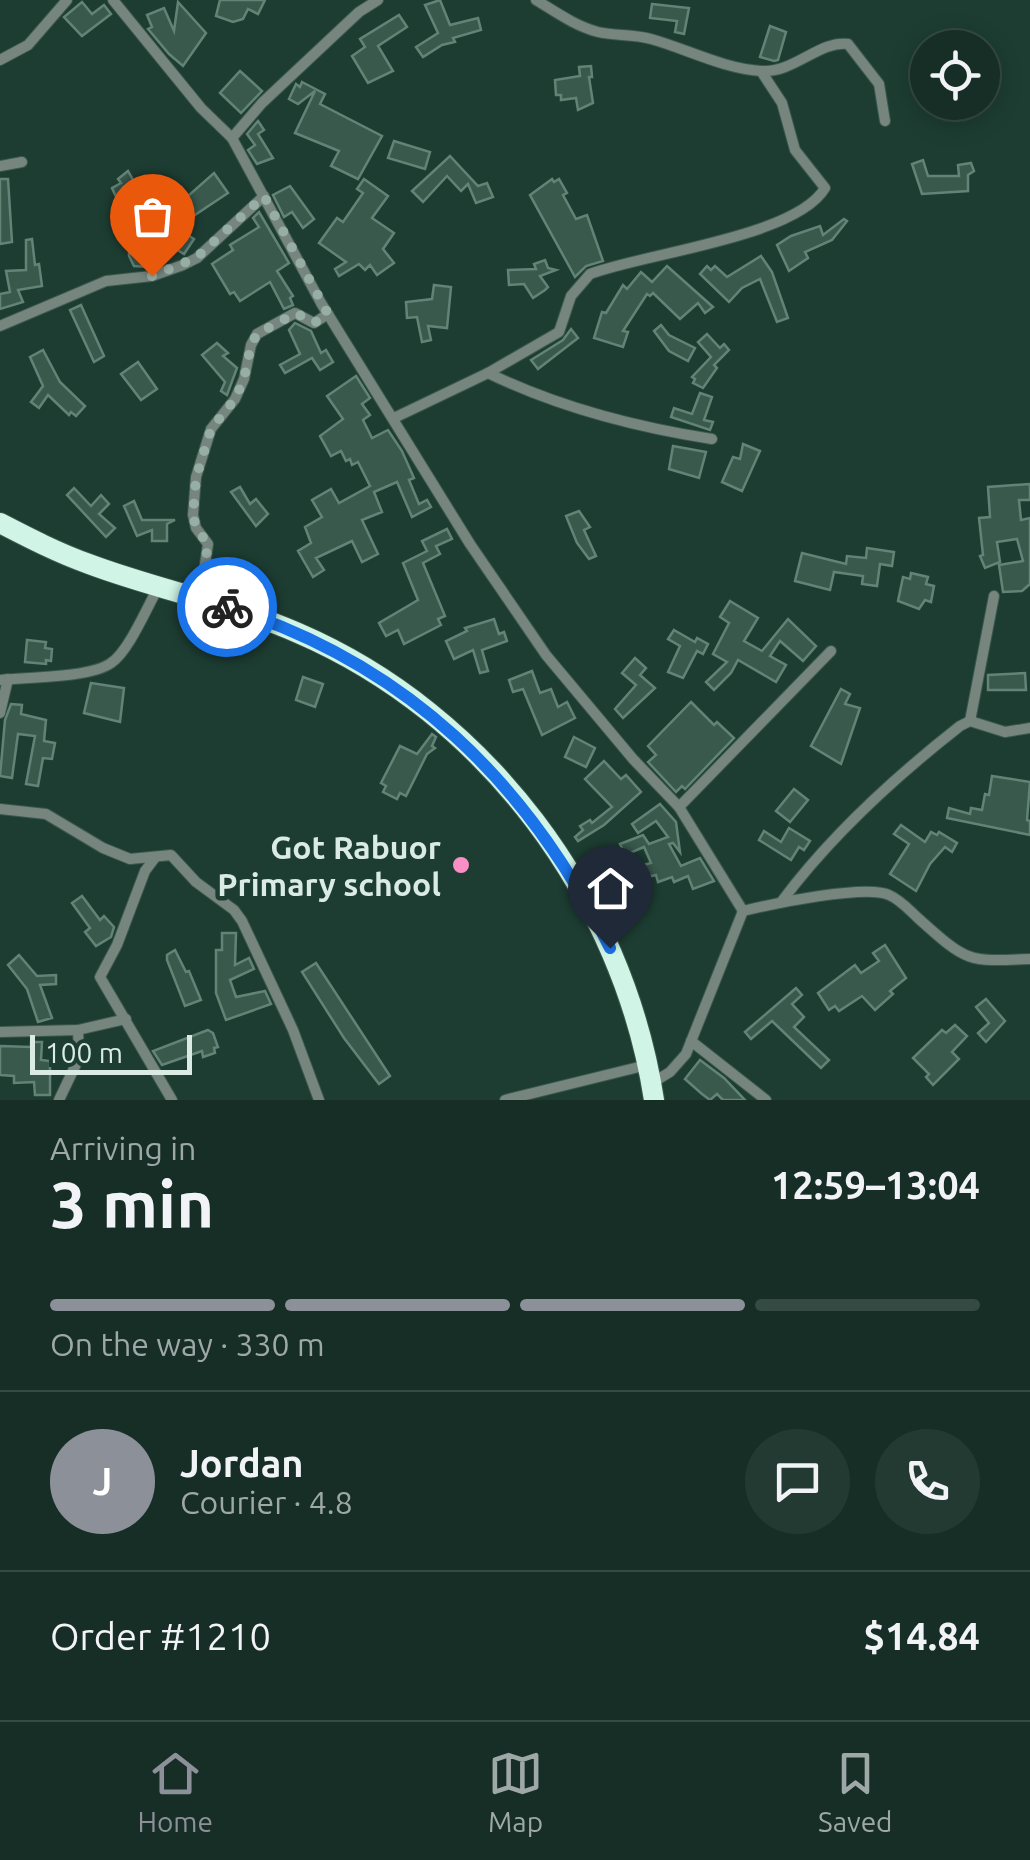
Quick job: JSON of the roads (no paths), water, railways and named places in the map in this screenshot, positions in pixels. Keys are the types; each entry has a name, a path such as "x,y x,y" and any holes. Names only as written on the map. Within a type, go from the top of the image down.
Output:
{"highway":[{"path":"0,523 87,564 299,633 354,661 411,699 469,748 526,810 588,904 624,984 651,1083"}],"street":[{"path":"0,60 28,44 67,0"},
{"path":"114,0 201,108 232,138 328,314 470,544 546,655 633,759 680,808 744,911"},
{"path":"232,138 262,103 359,12 378,0"},
{"path":"536,0 574,23 599,32 651,39 762,71 799,62 829,45 848,44 879,84 885,120"},
{"path":"394,418 559,332 571,296 590,274 775,224 820,197 825,188 794,150 782,103 762,71"},
{"path":"0,166 22,162"},
{"path":"0,326 106,280 152,276 183,265 196,258 264,196"},
{"path":"200,598 208,544 196,528 192,498 211,429 235,399 257,334 296,313 314,323 328,314"},
{"path":"488,372 522,389 646,429 712,439"},
{"path":"0,714 4,680 94,670 110,664 120,654 158,587"},
{"path":"782,901 811,862 896,776 970,721 994,596"},
{"path":"680,808 831,651"},
{"path":"970,721 1005,732 1030,728"},
{"path":"0,809 46,814 121,856 154,858"},
{"path":"172,1100 100,977 100,970 118,945 145,871 160,854 171,855 196,882 234,910 242,922 293,1030 318,1100"},
{"path":"744,911 782,901 875,892 887,894 966,958 1030,958"},
{"path":"504,1100 651,1083 679,1063 744,911"},
{"path":"0,1032 78,1030 126,1018"},
{"path":"59,1100 79,1058 78,1030"},
{"path":"691,1041 766,1100"}],"place":[{"name":"Got Rabuor Primary school","path":"461,865"}]}
